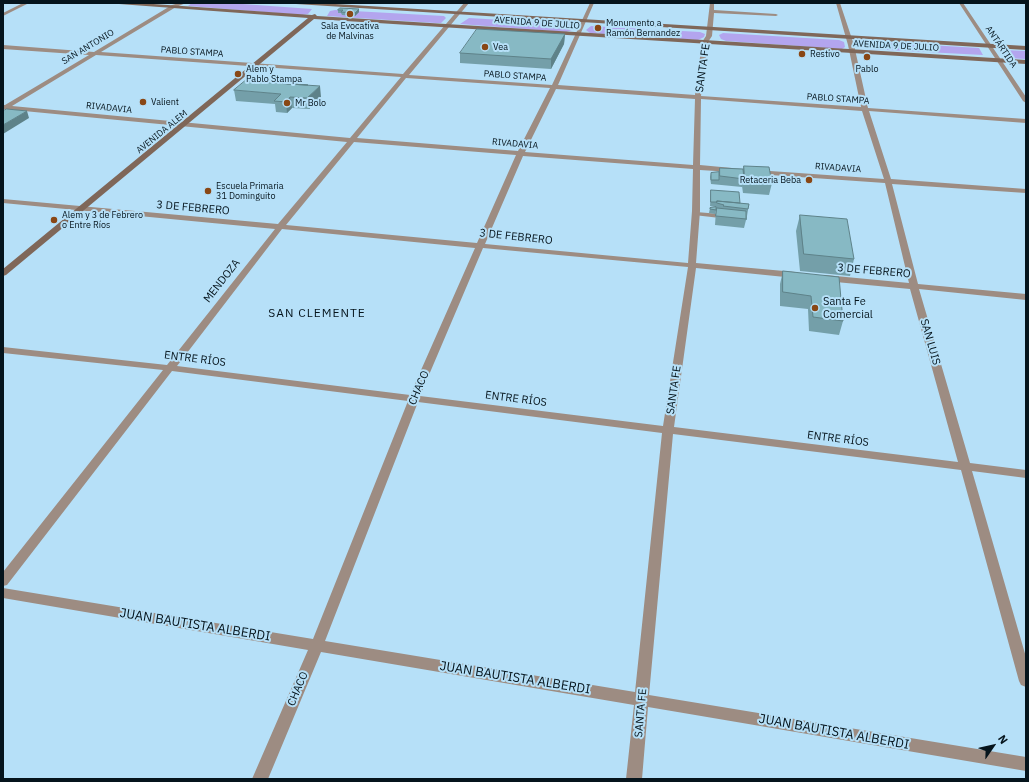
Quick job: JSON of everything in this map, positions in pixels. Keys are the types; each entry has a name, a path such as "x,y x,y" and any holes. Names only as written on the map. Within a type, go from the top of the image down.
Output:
{"main road":[{"name":"AVENIDA 9 DE JULIO","path":"118,3 447,26 1026,62"},
{"name":"AVENIDA 9 DE JULIO","path":"296,3 1026,48"},
{"name":"AVENIDA ALEM","path":"3,273 185,125 330,4"}],"street":[{"path":"3,15 28,3"},
{"name":"SAN ANTONIO","path":"4,108 174,6 184,3"},
{"name":"MENDOZA","path":"3,581 280,227 467,3"},
{"name":"CHACO","path":"260,779 317,645 414,398 520,154 554,88 592,3"},
{"name":"SAN LUIS","path":"838,3 852,52 864,110 888,181 914,286 1026,681"},
{"name":"ANTÁRTIDA","path":"961,3 1026,101"},
{"path":"712,7 776,15"},
{"name":"SANTA FE","path":"634,779 668,430 692,266 698,168 698,98 705,42 709,36 712,7"},
{"name":"PABLO STAMPA","path":"3,47 1026,121"},
{"name":"RIVADAVIA","path":"4,108 352,140 737,170"},
{"name":"RIVADAVIA","path":"745,171 1026,190"},
{"name":"3 DE FEBRERO","path":"3,201 481,244 803,276"},
{"name":"3 DE FEBRERO","path":"819,277 1026,297"},
{"name":"ENTRE RÍOS","path":"3,350 169,368 1026,474"},
{"name":"JUAN BAUTISTA ALBERDI","path":"3,593 1026,764"}],"lane":[{"path":"696,212 709,212"},
{"path":"696,212 720,216"}],"shaded area":[{"path":"192,3 229,3 312,9 308,14 302,15 188,6"},
{"path":"335,10 444,16 446,18 441,23 436,23 327,16 330,11"},
{"path":"469,18 568,24 573,26 572,30 566,32 460,24"},
{"path":"591,26 700,32 705,34 704,37 698,40 590,33 586,30"},
{"path":"723,33 839,40 844,42 845,47 842,49 726,41 721,39 719,35"},
{"path":"861,41 979,48 983,55 868,49 858,47 858,43"},
{"path":"1003,50 1026,51 1026,59 1009,58"}],"building":[{"path":"340,8 359,9 355,13 341,12 343,10 338,10"},
{"path":"477,29 565,34 551,59 460,53"},
{"path":"245,81 320,86 307,98 290,97 286,102 274,101 281,94 234,90"},
{"path":"288,83 308,85 287,84"},
{"path":"7,109 27,111 3,125 3,111"},
{"path":"744,166 769,167 772,183 745,181"},
{"path":"720,168 743,169 744,179 720,176"},
{"path":"719,172 719,180 711,180 711,173"},
{"path":"711,190 739,192 740,203 717,201 711,202"},
{"path":"717,201 749,204 748,209 723,206 724,205 717,203"},
{"path":"716,207 716,210 710,209 710,208"},
{"path":"717,208 746,211 746,219 716,216"},
{"path":"800,215 847,219 854,259 804,254"},
{"path":"783,271 839,277 843,321 813,317 811,296 783,292"}],"place":[{"name":"Sala Evocativa de Malvinas","path":"350,14"},
{"name":"Monumento a Ramón Bernandez","path":"598,28"},
{"name":"Vea","path":"485,47"},
{"name":"Restivo","path":"802,54"},
{"name":"Pablo","path":"867,57"},
{"name":"Alem y Pablo Stampa","path":"238,74"},
{"name":"Valient","path":"143,102"},
{"name":"Mr Bolo","path":"287,103"},
{"name":"Retaceria Beba","path":"809,180"},
{"name":"Escuela Primaria 31 Dominguito","path":"208,191"},
{"name":"Alem y 3 de Febrero o Entre Ríos","path":"54,220"},
{"name":"Santa Fe Comercial","path":"815,308"}],"district":[{"name":"SAN CLEMENTE","path":"317,314"}]}
